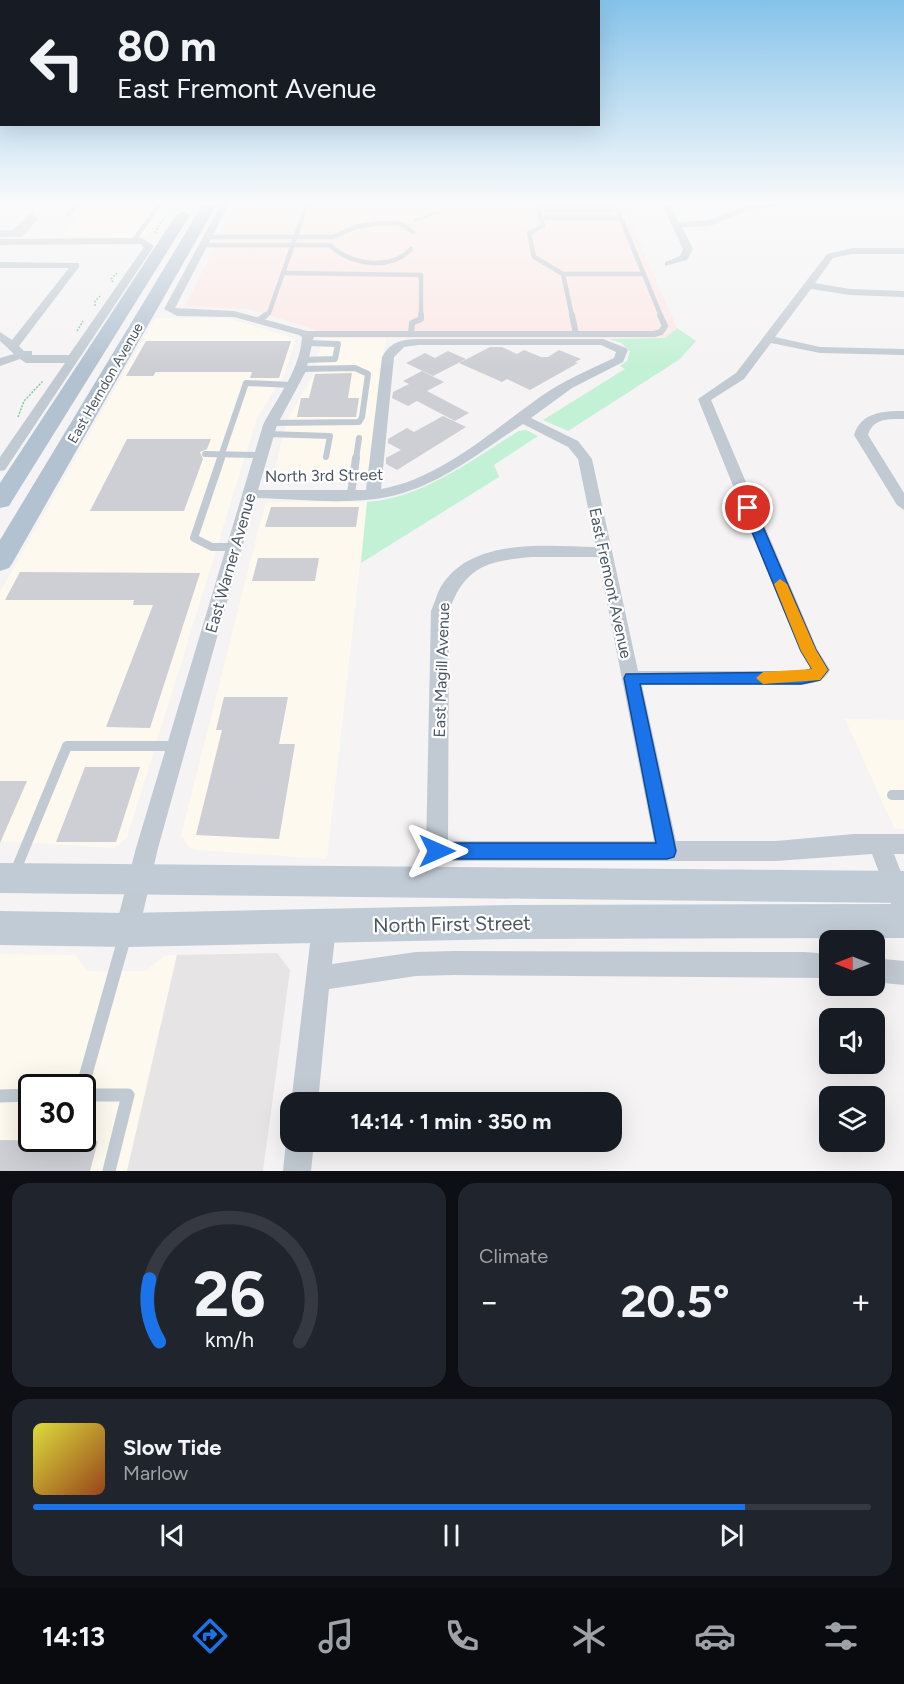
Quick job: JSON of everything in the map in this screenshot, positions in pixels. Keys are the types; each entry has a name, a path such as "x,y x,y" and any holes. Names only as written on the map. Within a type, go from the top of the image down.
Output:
{"main road":[{"name":"East Herndon Avenue","path":"0,501 155,259"},
{"name":"East Herndon Avenue","path":"0,562 178,259"},
{"path":"6,878 139,878 901,894"},
{"name":"North First Street","path":"0,928 126,930 509,922 904,921"}],"street":[{"path":"0,277 5,265 22,259"},
{"path":"0,467 141,259"},
{"path":"194,259 168,307 171,311 234,314 259,320 307,338"},
{"path":"668,264 682,259"},
{"path":"631,678 801,678 814,676 820,670 809,651 704,399 740,376 829,259"},
{"path":"0,362 17,350 76,265 5,265"},
{"path":"807,285 863,293 904,294"},
{"path":"0,335 26,359 77,355"},
{"path":"771,336 834,344 904,344"},
{"path":"771,336 820,350 904,352"},
{"name":"East Warner Avenue","path":"126,930 250,494 270,429 302,364 307,338"},
{"name":"North 3rd Street","path":"250,494 373,494 398,490 422,481 522,419 536,406 604,365 619,360 622,350 603,342 418,342 399,345 388,357 373,494"},
{"path":"904,415 877,417 868,421 862,428 861,435 904,505"},
{"name":"East Fremont Avenue","path":"522,419 573,444 585,459 667,851"},
{"name":"East Magill Avenue","path":"605,552 518,553 489,557 464,570 446,587 440,610 437,851 667,851"},
{"path":"879,844 901,894"},
{"path":"667,851 776,851 904,844"},
{"path":"305,1092 324,927"},
{"path":"318,978 416,964 454,963 819,965"},
{"path":"885,971 904,973"},
{"path":"297,1171 299,1152"}],"lane":[{"path":"259,320 269,313 289,259"},
{"path":"357,259 373,262 402,259"},
{"path":"537,259 562,271 576,334"},
{"path":"307,338 411,334 654,334 664,330 665,326 637,259"},
{"path":"284,273 403,273 423,277 421,319 412,323 411,334"},
{"path":"563,274 644,274"},
{"path":"302,364 335,359 338,344 307,338"},
{"path":"270,429 359,422 362,417 368,374 355,368 302,364"},
{"path":"235,547 212,547 194,538 246,383 291,385"},
{"path":"270,429 330,436 326,457"},
{"path":"351,494 359,438"},
{"path":"205,454 262,455"},
{"path":"6,878 67,746 177,746"},
{"path":"892,795 904,795"},
{"path":"86,1074 126,930"},
{"path":"0,1096 18,1095"},
{"path":"96,1095 129,1095 110,1171"}],"shaded area":[{"path":"209,259 647,259 677,328 665,338 323,338 311,328 248,309 185,306"},
{"path":"155,318 228,318 296,339 285,373 257,418 127,838 114,848 0,841 0,592"},
{"path":"323,338 386,338 368,482 274,482 272,480 287,420 312,377"},
{"path":"269,502 367,502 327,859 196,850 189,847 181,835 265,504"},
{"path":"845,719 904,720 904,829 894,828"},
{"path":"277,953 290,970 263,1171 127,1171 177,955"},
{"path":"0,954 76,955 87,971 145,971 165,955 177,955 127,1171 0,1171"}],"green space":[{"path":"677,328 696,341 680,359 568,431 543,420 625,369 620,366 627,361 630,351 621,343 609,339 665,338"},
{"path":"526,430 538,436 494,465 499,477 361,563 367,502 388,499 427,485 465,465 519,431"}],"building":[{"path":"146,341 291,341 279,378 250,378 252,372 156,372 153,376 126,376"},
{"path":"490,347 502,347 517,354 524,350 541,357 548,357 559,350 581,359 575,362 578,363 530,390 507,379 502,382 459,363"},
{"path":"448,351 466,359 433,376 406,363 425,353 435,358"},
{"path":"422,371 444,382 427,391 469,413 455,421 417,401 408,406 392,398 393,392 409,384 403,381"},
{"path":"352,373 348,398 359,398 356,417 297,417 301,398 309,398 315,374"},
{"path":"443,416 466,427 397,470 386,464 386,458 401,450 388,443 388,439 407,428 414,432"},
{"path":"127,439 211,439 207,449 200,452 203,459 184,511 90,511"},
{"path":"271,507 359,507 356,527 265,527"},
{"path":"258,558 319,558 315,581 252,581"},
{"path":"20,572 200,573 150,728 106,727 153,605 133,605 134,600 5,600"},
{"path":"224,697 288,697 279,744 295,744 279,839 196,835 222,730 216,730"},
{"path":"85,767 140,767 116,842 56,842"},
{"path":"0,781 27,781 0,843"},
{"path":"0,1140 18,1140 18,1152 95,1152 90,1171 0,1171"}],"slow traffic":[{"path":"763,678 801,678 814,676 820,670 809,651 780,584"}],"route":[{"path":"437,851 667,851 631,678 801,678 814,676 820,670 809,651 748,508"}]}
